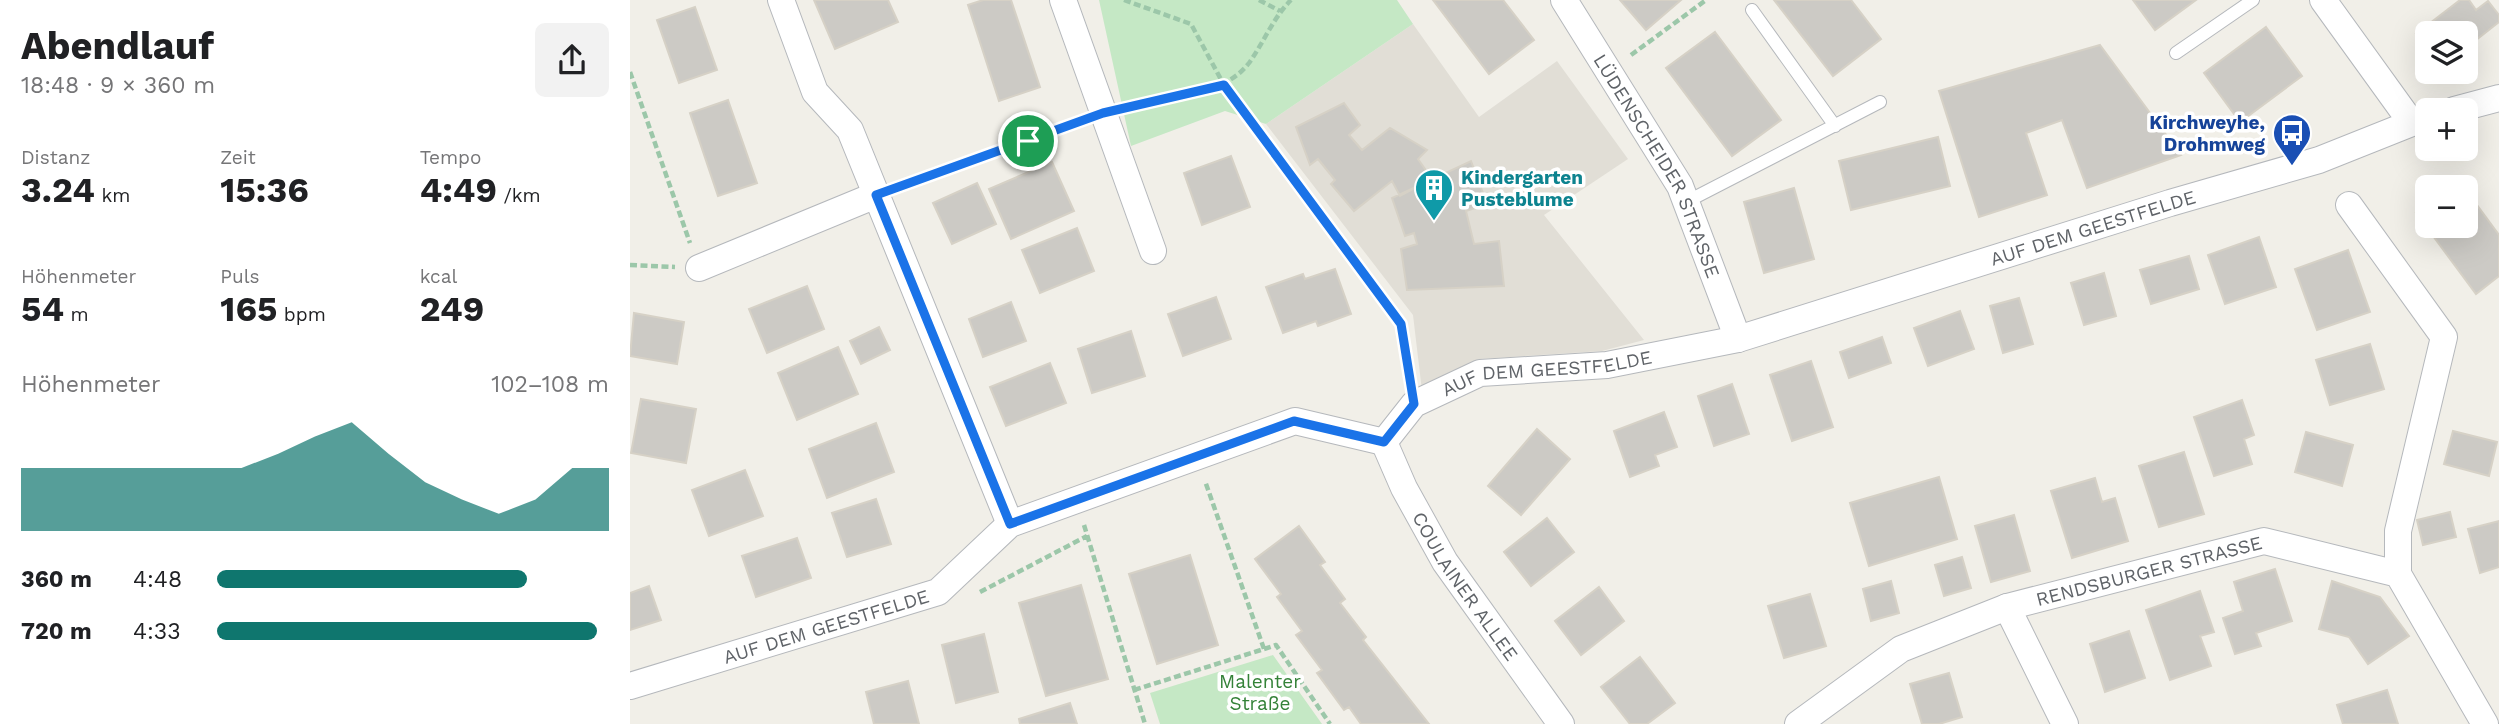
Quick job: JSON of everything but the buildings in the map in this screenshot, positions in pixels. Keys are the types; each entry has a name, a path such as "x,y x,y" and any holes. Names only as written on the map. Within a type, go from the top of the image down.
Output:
{"street":[{"path":"781,0 815,92 850,130 1010,524"},
{"path":"1063,0 1153,251"},
{"name":"LÜDENSCHEIDER STRASSE","path":"1564,0 1680,186 1738,339"},
{"path":"2323,0 2415,115"},
{"path":"2478,104 2499,98"},
{"name":"AUF DEM GEESTFELDE","path":"630,686 938,592 1010,524 1294,421 1384,442 1414,404 1480,373 1607,365 1738,339 2157,207 2319,160 2415,122"},
{"path":"699,268 876,195"},
{"path":"2349,205 2444,337 2398,531 2398,574 2486,724"},
{"name":"COULAINER ALLEE","path":"1384,442 1404,488 1445,562 1561,724"},
{"name":"RENDSBURGER STRASSE","path":"1798,724 1901,649 2007,607 2264,541 2398,574"},
{"path":"2007,607 2065,724"}],"lane":[{"path":"2176,53 2253,0"},
{"path":"1752,10 1835,125"},
{"path":"1686,202 1880,102"}],"path":[{"path":"1124,0 1191,24 1224,85 1401,324 1414,404"},
{"path":"1136,5 1144,0"},
{"path":"1259,0 1280,11"},
{"path":"876,195 1103,113 1224,85 1248,64 1280,11 1291,0"},
{"path":"1609,72 1706,0"},
{"path":"630,72 699,268 630,265"},
{"path":"1196,457 1264,649"},
{"path":"1076,500 1145,724"},
{"path":"1134,691 1276,645 1330,724"}],"shaded area":[{"path":"1413,24 1479,117 1557,61 1628,159 1544,215 1644,340 1602,351 1479,359 1422,391 1413,315 1266,124"}],"green space":[{"path":"1099,0 1397,0 1413,24 1266,124 1225,111 1131,146"},
{"name":"Malenter Straße","path":"1273,655 1322,724 1160,724 1150,693"}],"place":[{"name":"Kirchweyhe, Drohmweg","path":"2292,167"},
{"name":"Kindergarten Pusteblume","path":"1434,222"}],"route":[{"path":"1224,85 1401,324 1414,404 1384,442 1294,421 1010,524 876,195 1028,141 1103,113 1224,85"}]}
